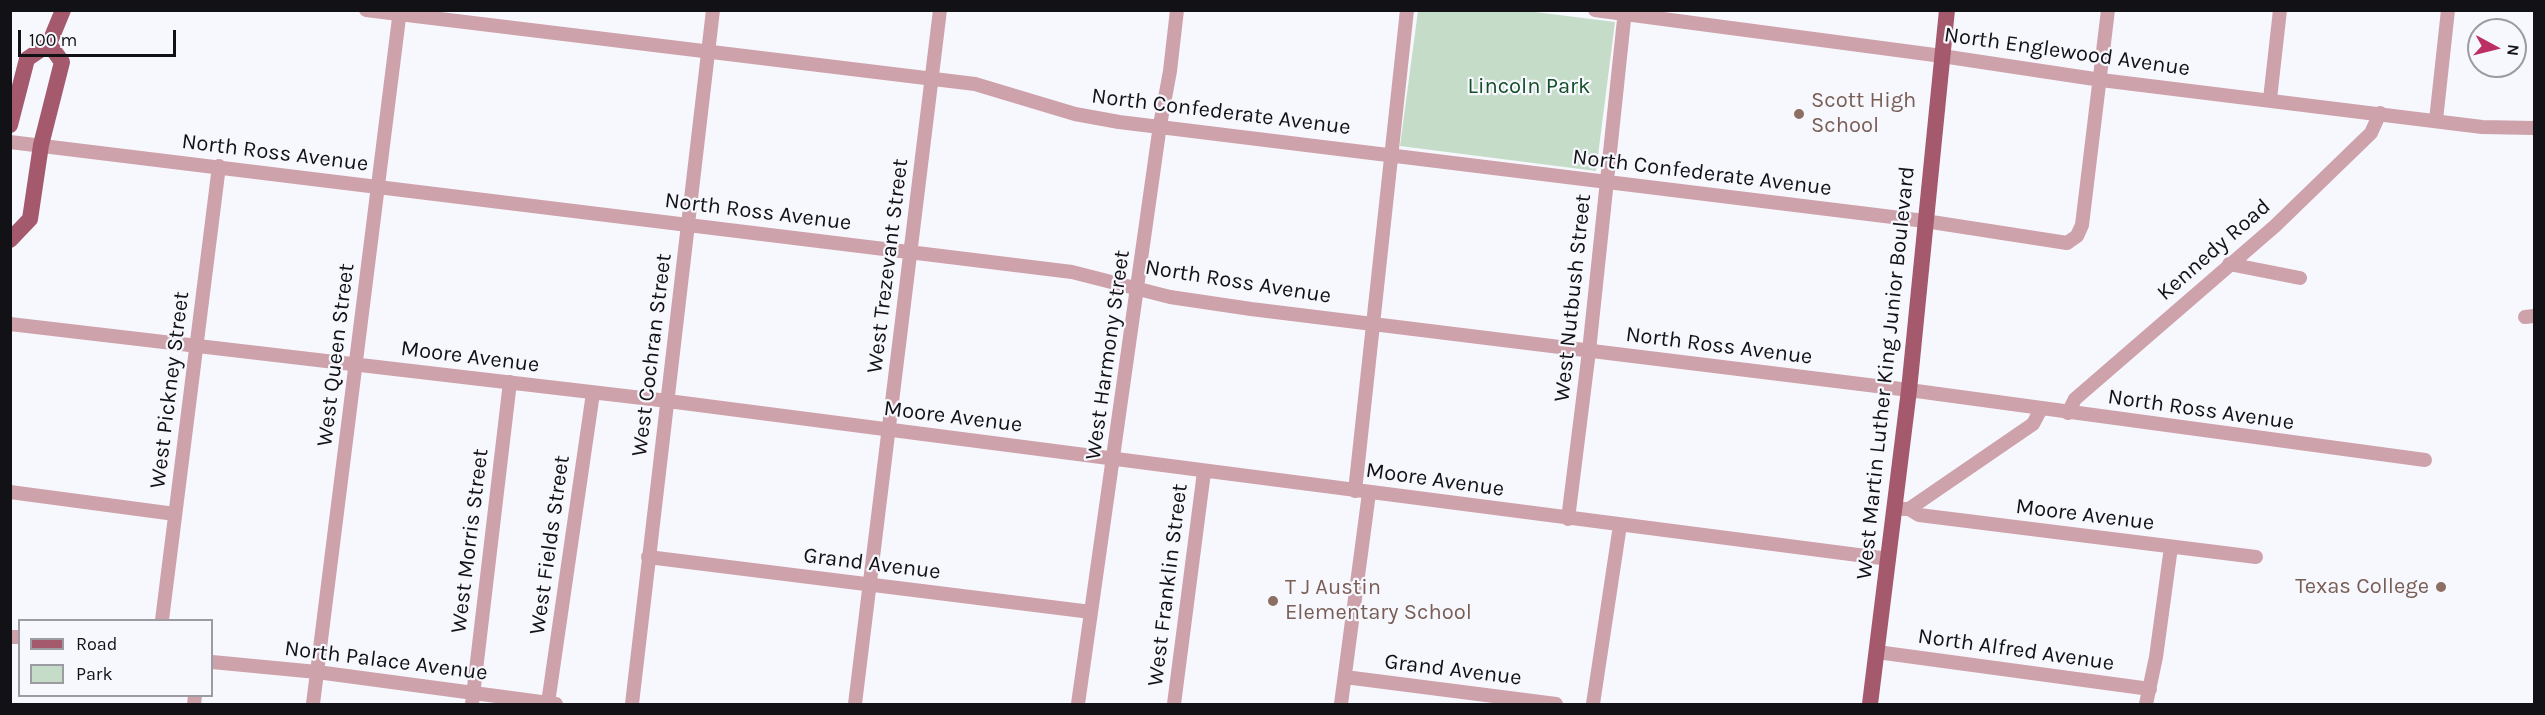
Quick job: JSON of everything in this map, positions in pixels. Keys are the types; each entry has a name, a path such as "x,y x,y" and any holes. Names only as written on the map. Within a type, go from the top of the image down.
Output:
{"main road":[{"path":"10,125 27,59 49,44 63,10"},
{"name":"West Martin Luther King Junior Boulevard","path":"1870,705 1889,559 1902,509 1909,390 1947,10"},
{"path":"10,240 30,219 41,146 62,62 49,44"}],"street":[{"name":"North Confederate Avenue","path":"366,10 975,84 1075,114 1119,122 1160,125 1607,184 1925,221 2067,243 2073,241 2082,225 2101,80"},
{"name":"West Cochran Street","path":"632,705 713,10"},
{"name":"West Trezevant Street","path":"855,705 940,10"},
{"name":"West Harmony Street","path":"1078,705 1177,10"},
{"path":"1355,491 1407,10"},
{"name":"North Englewood Avenue","path":"1595,10 1625,12 2101,80 2270,99 2481,127 2535,128"},
{"path":"2101,80 2108,10"},
{"path":"2270,99 2280,10"},
{"path":"2436,120 2448,10"},
{"name":"West Nutbush Street","path":"1568,519 1589,351 1625,12"},
{"name":"West Queen Street","path":"314,705 400,13"},
{"name":"Kennedy Road","path":"2068,413 2075,399 2229,264 2276,226 2371,133 2380,113"},
{"name":"North Ross Avenue","path":"10,142 1072,272 1170,297 1909,390 2041,410 2425,460"},
{"name":"West Pickney Street","path":"162,619 219,166"},
{"path":"2229,264 2300,278"},
{"name":"Moore Avenue","path":"10,324 668,401 1889,559"},
{"name":"West Morris Street","path":"472,699 510,382"},
{"name":"West Fields Street","path":"552,704 593,393"},
{"path":"1902,509 2033,424 2041,410"},
{"name":"West Franklin Street","path":"1174,705 1204,472"},
{"path":"10,492 175,514"},
{"path":"1341,705 1370,493"},
{"name":"Moore Avenue","path":"1902,509 1919,515 2256,557"},
{"path":"1593,705 1620,525"},
{"path":"2146,705 2171,547"},
{"name":"Grand Avenue","path":"648,557 1091,612"},
{"name":"North Alfred Avenue","path":"1877,652 2150,689"},
{"name":"North Palace Avenue","path":"213,662 317,672 472,699 552,704"},
{"name":"Grand Avenue","path":"1345,677 1556,705"}],"green space":[{"name":"Lincoln Park","path":"1418,11 1527,11 1615,22 1596,171 1400,146"}],"place":[{"name":"Scott High School","path":"1799,114"},
{"name":"Texas College","path":"2441,587"},
{"name":"T J Austin Elementary School","path":"1273,601"}]}
